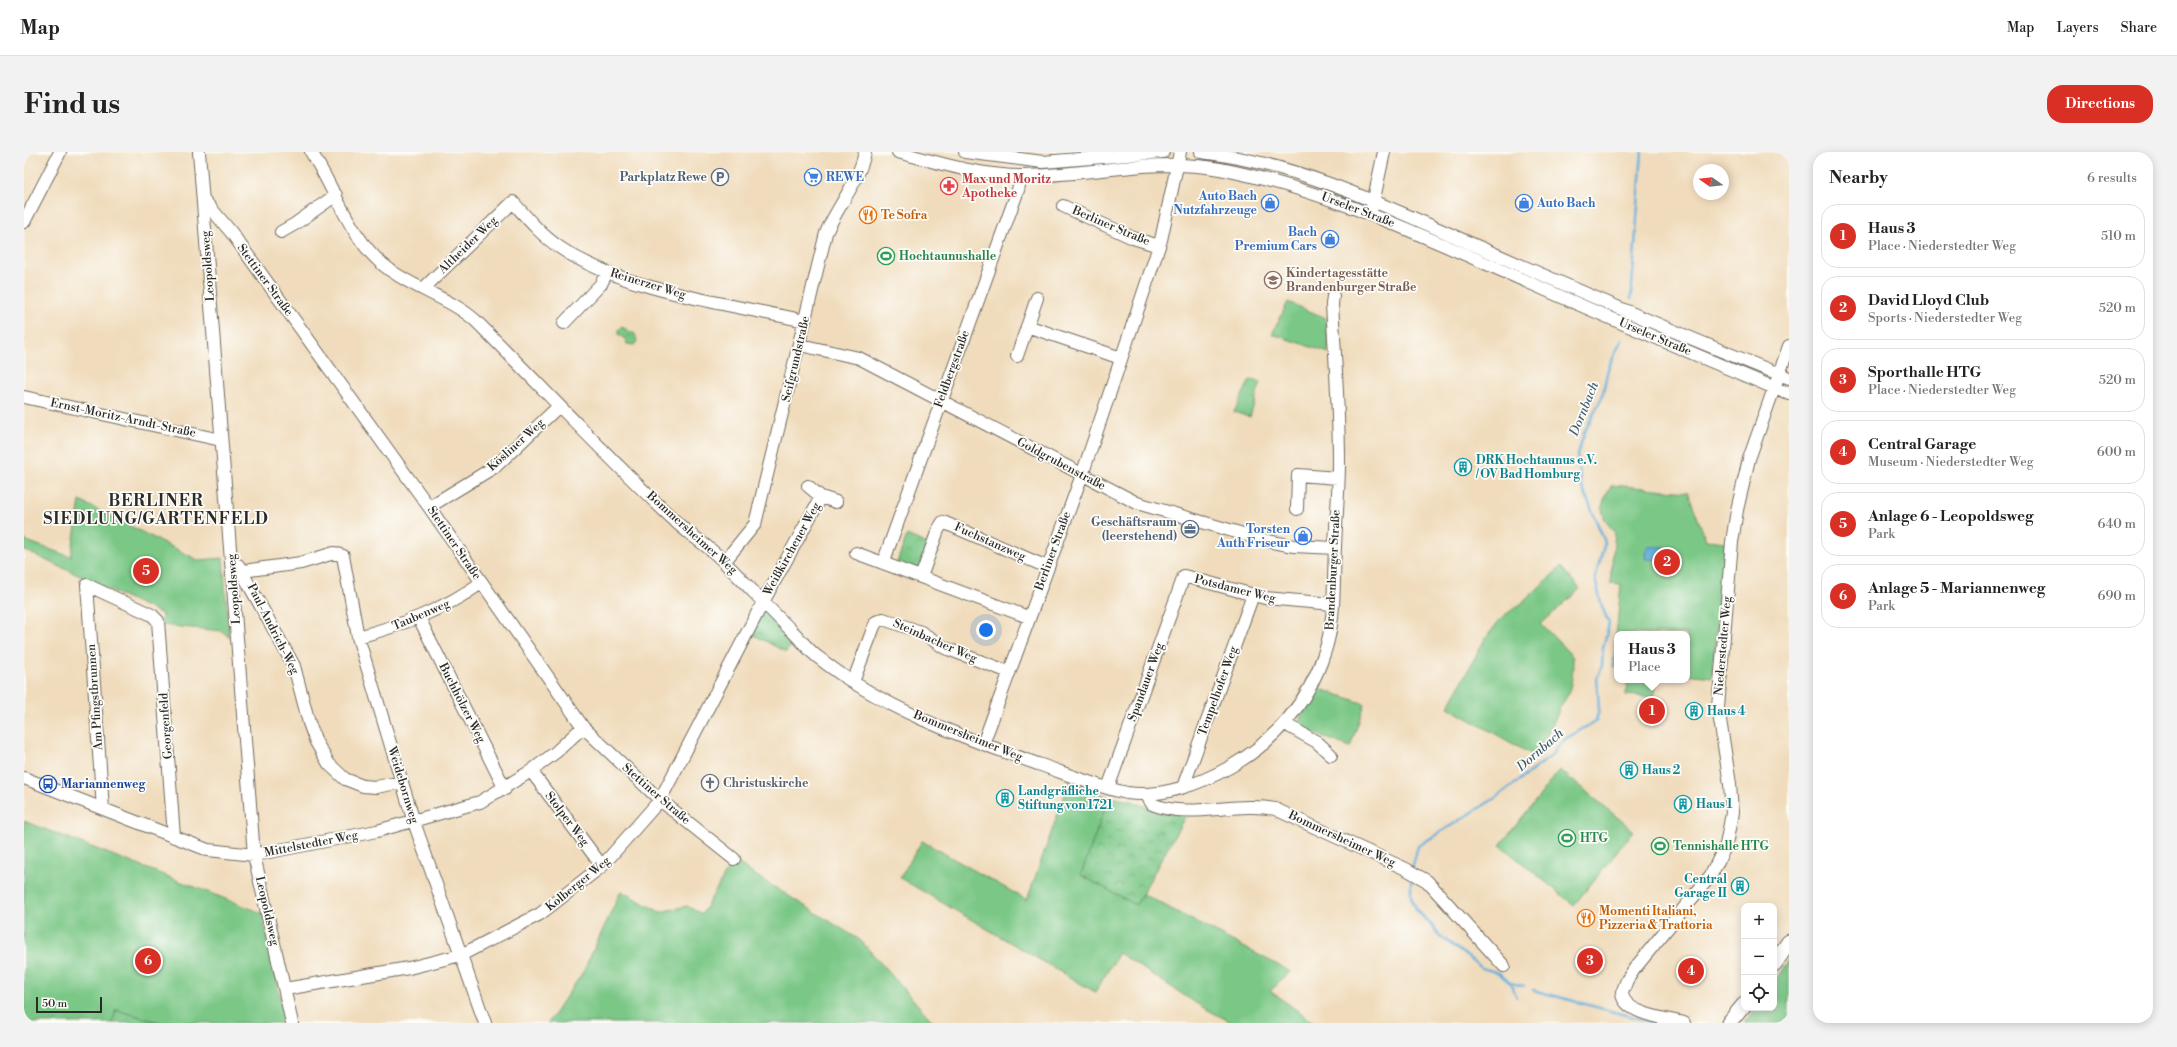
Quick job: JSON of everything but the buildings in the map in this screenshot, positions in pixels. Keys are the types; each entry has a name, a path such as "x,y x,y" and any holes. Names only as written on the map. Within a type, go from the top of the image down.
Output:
{"main road":[{"path":"1777,960 1789,942"},
{"path":"1729,1023 1741,1009"}],"street":[{"path":"24,222 60,152"},
{"name":"Leopoldsweg","path":"199,152 254,855 292,1023"},
{"name":"Bommersheimer Weg","path":"312,152 358,236 377,258 389,270 460,307 470,316 675,522 724,562 753,589 763,602 817,657 853,682 923,720 983,744 1108,788"},
{"name":"Seifgrundstraße","path":"724,562 755,524 800,345 811,290 826,233 834,214 859,174 865,152"},
{"name":"Urseler Straße","path":"898,152 949,165 1021,176 1178,164 1220,169 1285,185 1370,213 1789,394"},
{"path":"965,152 1045,157 1163,152"},
{"name":"Berliner Straße","path":"983,744 1028,617 1082,475 1159,246 1180,152"},
{"name":"Urseler Straße","path":"1201,152 1258,162 1295,172 1374,201 1659,325 1784,376"},
{"path":"1370,213 1374,201 1384,152"},
{"path":"1041,175 1045,157"},
{"name":"Feldbergstraße","path":"883,563 1018,190 1021,176"},
{"path":"281,232 336,195"},
{"name":"Stettiner Straße","path":"203,199 231,232 429,507 583,727 660,800 734,859"},
{"name":"Reinerzer Weg","path":"513,202 536,229 559,248 608,272 655,288 805,321"},
{"name":"Altheider Weg","path":"424,288 513,202"},
{"name":"Berliner Straße","path":"1062,206 1133,238 1159,246"},
{"path":"564,323 601,284 608,272"},
{"name":"Brandenburger Straße","path":"1108,788 1128,793 1146,794 1183,787 1210,777 1240,762 1271,738 1285,724 1307,692 1319,669 1329,636 1333,604 1338,478 1338,398 1332,304 1334,296"},
{"path":"1016,356 1037,298"},
{"path":"1027,326 1121,358"},
{"name":"Goldgrubenstraße","path":"800,345 859,358 1129,500 1199,522 1282,544 1335,548"},
{"path":"1773,388 1784,376 1789,346"},
{"name":"Niederstedter Weg","path":"1684,1023 1636,1010 1626,1002 1622,993 1627,980 1635,968 1711,875 1721,858 1729,838 1732,813 1730,784 1718,707 1729,573 1742,488 1749,459 1773,388"},
{"name":"Ernst-Moritz-Arndt-Straße","path":"24,396 221,440"},
{"name":"Kösliner Weg","path":"429,507 496,466 560,406"},
{"path":"1297,509 1298,475 1338,478"},
{"name":"Weißkirchener Weg","path":"808,486 821,497 836,502"},
{"name":"Weißkirchener Weg","path":"763,602 821,497"},
{"name":"Fuchstanzweg","path":"921,577 938,530 944,522 1047,567"},
{"path":"856,552 1028,617"},
{"name":"Weidebornweg","path":"243,571 301,563 330,554 339,554 344,558 358,637 414,822 485,1023"},
{"name":"Paul-Andrich-Weg","path":"231,557 243,571 294,666 309,723 316,742 329,764 345,779 363,786 376,787 402,782"},
{"name":"Potsdamer Weg","path":"1184,576 1270,599 1333,604"},
{"name":"Spandauer Weg","path":"1108,788 1184,576"},
{"name":"Taubenweg","path":"358,637 419,618 449,604 481,583"},
{"name":"Georgenfeld","path":"87,585 155,616 159,630 174,837"},
{"name":"Am Pfingstbrunnen","path":"87,585 103,809"},
{"name":"Tempelhofer Weg","path":"1183,787 1252,595"},
{"name":"Kolberger Weg","path":"285,989 402,970 461,955 540,914 602,866 660,800 763,602"},
{"name":"Buchhölzer Weg","path":"419,618 505,788"},
{"name":"Steinbacher Weg","path":"853,682 876,622 883,619 921,632 944,648 1008,672"},
{"path":"1285,724 1317,742 1331,755"},
{"name":"Mittelstedter Weg","path":"24,778 208,850 254,855 342,839 414,822 480,802 531,771 556,752 583,727"},
{"name":"Stolper Weg","path":"531,771 602,866"},
{"name":"Bommersheimer Weg","path":"1146,794 1152,804 1187,810 1255,807 1275,809 1410,871 1437,890 1504,966"}],"green space":[{"path":"1288,302 1326,318 1329,353 1272,334"},
{"path":"622,327 635,334 637,341 634,345 627,344 625,339 618,334 618,330"},
{"path":"1250,380 1261,382 1250,417 1234,412"},
{"path":"1612,485 1688,492 1706,540 1725,542 1712,677 1690,674 1690,631 1616,631 1621,584 1610,583 1615,532 1609,526 1602,509"},
{"path":"80,501 198,560 223,558 229,638 222,631 162,625 162,614 24,550 24,540 71,557"},
{"path":"907,535 930,545 922,567 914,571 896,565"},
{"path":"1561,567 1580,589 1541,624 1573,657 1573,671 1567,697 1559,708 1560,709 1536,757 1448,707 1485,639 1502,617 1522,603"},
{"path":"763,602 798,637 786,652 748,632"},
{"path":"1627,683 1655,683 1654,697 1626,695"},
{"path":"1318,688 1365,704 1350,747 1301,727 1300,717"},
{"name":"HTG","path":"1560,770 1634,831 1574,905 1500,845"},
{"path":"1070,780 1109,797 1081,875 1136,905 1143,894 1291,972 1270,991 1315,1023 1233,1023 1202,1007 1119,953 1095,992 900,878 922,841 1027,900"},
{"path":"1109,797 1132,801 1158,812 1186,815 1136,905 1081,875"},
{"path":"24,821 262,913 286,1023 162,1023 116,1010 112,1023 24,1023"},
{"path":"734,859 750,872 860,940 934,1023 548,1023 583,972 621,891 660,912 687,906 702,914"},
{"path":"1789,959 1789,1023 1744,1023 1754,1011 1777,1011 1777,978"},
{"path":"116,1010 162,1023 112,1023"}],"water":[{"path":"1647,546 1676,549 1675,560 1646,559"}],"waterway":[{"name":"Dornbach","path":"1631,299 1642,152"},
{"name":"Dornbach","path":"1412,869 1418,846 1497,797 1550,757 1565,739 1596,721 1599,709 1597,678 1602,666 1603,648 1609,624 1601,604 1595,578 1605,542 1581,484 1577,455 1585,431 1602,397 1608,369 1622,339"},
{"name":"Dornbach","path":"1411,876 1411,897 1417,911 1430,923 1439,935 1482,968 1499,973 1510,983 1517,997"},
{"path":"1511,983 1524,986"},
{"path":"1533,990 1655,1023"}],"place":[{"name":"Parkplatz Rewe","path":"720,177"},
{"name":"REWE","path":"813,177"},
{"name":"Max und Moritz Apotheke","path":"949,186"},
{"name":"Auto Bach Nutzfahrzeuge","path":"1270,203"},
{"name":"Auto Bach","path":"1524,203"},
{"name":"Te Sofra","path":"868,215"},
{"name":"Bach Premium Cars","path":"1330,239"},
{"name":"Hochtaunushalle","path":"886,256"},
{"name":"Kindertagesstätte Brandenburger Straße","path":"1273,280"},
{"name":"DRK Hochtaunus e.V. / OV Bad Homburg","path":"1463,467"},
{"name":"Geschäftsraum (leerstehend)","path":"1190,529"},
{"name":"Torsten Auth Friseur","path":"1303,536"},
{"name":"David Lloyd Club","path":"1667,562"},
{"name":"Anlage 6 - Leopoldsweg","path":"146,571"},
{"name":"Haus 3","path":"1652,711"},
{"name":"Haus 4","path":"1694,711"},
{"name":"Haus 2","path":"1629,770"},
{"name":"Christuskirche","path":"710,783"},
{"name":"Mariannenweg","path":"48,784"},
{"name":"Landgräfliche Stiftung von 1721","path":"1005,798"},
{"name":"Haus 1","path":"1683,804"},
{"name":"HTG","path":"1567,838"},
{"name":"Tennishalle HTG","path":"1660,846"},
{"name":"Central Garage II","path":"1740,886"},
{"name":"Momenti Italiani, Pizzeria & Trattoria","path":"1586,918"},
{"name":"Anlage 5 - Mariannenweg","path":"148,961"},
{"name":"Sporthalle HTG","path":"1590,961"},
{"name":"Central Garage","path":"1691,971"}],"district":[{"name":"BERLINER SIEDLUNG/GARTENFELD","path":"156,510"}]}
